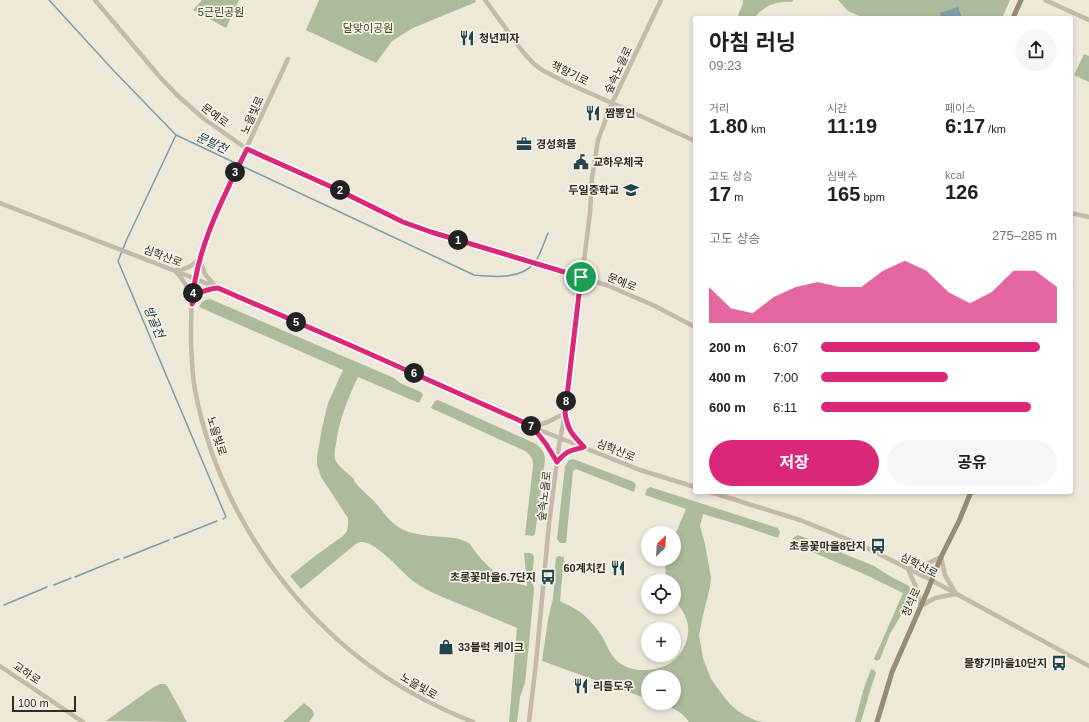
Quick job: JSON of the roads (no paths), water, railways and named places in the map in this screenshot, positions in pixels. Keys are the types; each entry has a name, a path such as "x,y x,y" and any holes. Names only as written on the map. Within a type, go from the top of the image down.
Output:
{"main road":[{"path":"1014,16 1021,0"},
{"name":"청석로","path":"877,722 892,672 941,557 959,521 970,494"}],"street":[{"name":"문예로","path":"94,0 177,95 203,118 247,149 334,188 403,222 431,232 609,286 655,306 693,326"},
{"name":"책향기로","path":"485,0 523,52 542,70 567,83 693,140"},
{"name":"숲속노을로","path":"529,722 557,462 565,413 590,212 592,178 598,140 612,103 661,0"},
{"path":"1045,0 1089,20"},
{"name":"노을빛로","path":"288,59 214,217 200,258 192,304 191,322 193,374 195,390 204,428 231,498 254,539 288,588 314,617 348,648 377,671 425,701 473,722"},
{"name":"심학산로","path":"0,202 218,288 532,426 640,470 693,486"},
{"path":"1073,213 1089,216"},
{"path":"174,270 185,269 193,266 200,258"},
{"path":"200,258 205,274 218,288"},
{"path":"174,270 188,288 192,304"},
{"path":"192,304 202,292 218,288"},
{"path":"565,413 567,425 570,431 584,447 568,451 557,462 546,444 532,426 548,422 565,413"},
{"name":"심학산로","path":"716,494 800,520 857,543 931,580 1089,666"},
{"path":"941,557 944,575 956,594 936,598 921,606 916,586 908,569 924,565 941,557"},
{"name":"교하로","path":"0,666 83,722"}],"water":[{"path":"958,7 961,16 941,16 940,13"}],"waterway":[{"name":"문발천","path":"49,0 114,71 176,135 474,275 498,277 515,275 523,272 537,259 548,233"},
{"name":"방골천","path":"176,135 118,261 226,517 223,519"},
{"path":"174,538 217,521"},
{"path":"124,558 169,540"},
{"path":"75,577 119,559"},
{"path":"54,585 71,578"},
{"path":"4,605 47,587"}],"place":[{"name":"청년피자","path":"467,38"},
{"name":"짬뽕인","path":"593,113"},
{"name":"경성화물","path":"524,144"},
{"name":"교하우체국","path":"581,162"},
{"name":"두일중학교","path":"631,190"},
{"name":"초롱꽃마을8단지","path":"878,546"},
{"name":"60계치킨","path":"618,568"},
{"name":"초롱꽃마을6.7단지","path":"548,577"},
{"name":"33블럭 케이크","path":"446,647"},
{"name":"물향기마을10단지","path":"1059,663"},
{"name":"리틀도우","path":"581,686"}],"park label":[{"name":"5근린공원","path":"221,12"},
{"name":"달맞이공원","path":"368,28"}]}
